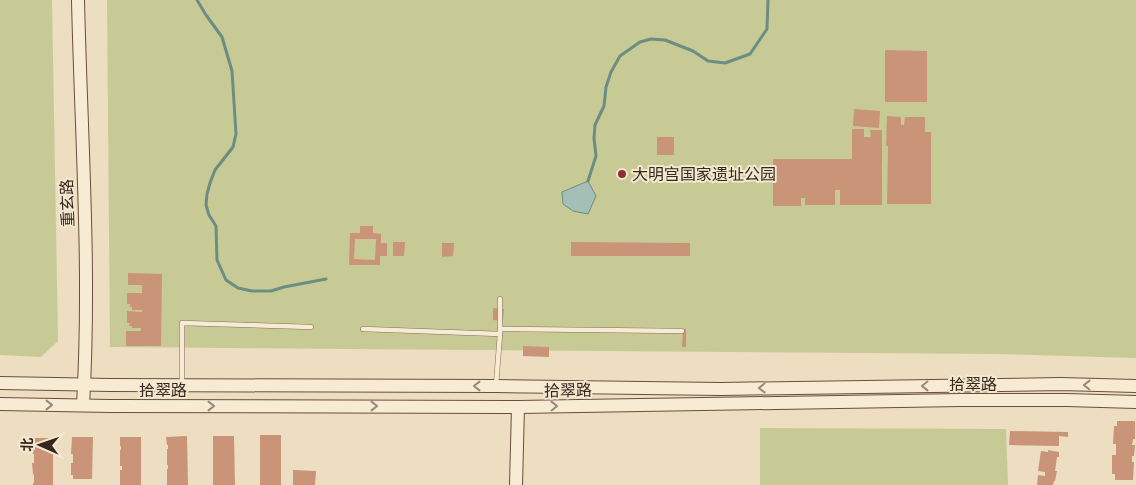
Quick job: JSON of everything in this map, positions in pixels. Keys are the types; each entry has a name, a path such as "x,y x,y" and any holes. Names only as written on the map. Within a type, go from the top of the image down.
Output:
{"main road":[{"name":"重玄路","path":"78,0 85,266 83,405"},
{"name":"拾翠路","path":"0,383 721,389 1061,384 1136,386"},
{"name":"拾翠路","path":"0,404 518,407 961,400 1136,402"},
{"path":"516,485 518,407"}],"lane":[{"path":"496,386 500,299"},
{"path":"182,385 182,323 311,328"},
{"path":"363,329 682,331"}],"green space":[{"path":"0,0 52,0 58,341 41,357 0,355"},
{"name":"大明宫国家遗址公园","path":"107,0 1136,0 1136,358 998,354 110,347"},
{"path":"760,428 1006,429 1008,485 760,485"}],"shaded area":[{"path":"588,181 596,196 588,214 573,211 563,204 562,192"}],"building":[{"path":"885,50 927,51 927,102 885,102"},
{"path":"854,109 880,111 879,128 853,126"},
{"path":"887,116 901,117 901,125 904,125 905,117 925,117 925,132 931,132 931,204 887,204"},
{"path":"852,129 864,129 864,137 871,137 870,130 882,130 882,205 840,205 840,190 835,190 835,205 805,205 805,198 801,198 801,206 773,206 773,159 852,159"},
{"path":"657,137 674,137 674,155 657,155"},
{"path":"360,226 373,226 373,233 381,234 381,243 387,243 387,256 380,256 380,265 349,265 350,233 360,233","holes":["355,239 376,239 375,260 354,259"]},
{"path":"393,242 405,242 404,256 393,256"},
{"path":"571,242 690,243 690,256 571,256"},
{"path":"442,243 454,243 453,256 442,257"},
{"path":"128,273 162,274 161,346 126,346 126,331 141,331 141,328 129,326 130,323 127,323 127,311 142,312 142,310 132,310 130,304 127,304 127,293 142,293 142,285 128,285"},
{"path":"493,308 504,309 503,321 493,320"},
{"path":"683,329 686,329 686,347 682,347"},
{"path":"523,346 549,347 549,357 523,356"},
{"path":"1117,421 1135,421 1135,439 1133,439 1132,445 1135,445 1134,456 1132,456 1132,462 1134,462 1133,480 1115,480 1115,474 1112,474 1112,455 1116,455 1116,444 1113,444 1114,426 1117,426"},
{"path":"1010,431 1068,432 1068,437 1059,436 1059,446 1009,445"},
{"path":"260,435 281,435 281,485 260,485"},
{"path":"187,436 188,485 167,485 168,445 166,437"},
{"path":"213,436 234,436 235,485 213,485"},
{"path":"72,437 93,437 92,479 73,479 73,475 71,475 71,463 73,463 73,454 71,454"},
{"path":"120,437 141,437 141,485 120,485 120,470 122,470 122,466 120,466"},
{"path":"34,438 53,438 53,485 33,485 32,463 34,463 34,454 32,443 34,443"},
{"path":"1048,450 1059,452 1055,481 1053,485 1037,485 1038,475 1045,476 1045,472 1038,471 1041,451 1048,452"},
{"path":"293,470 316,471 315,485 293,485"}],"waterway":[{"path":"197,0 222,37 232,71 236,134 233,147 215,170 207,194 206,205 209,215 216,226 217,260 226,280 238,288 252,291 271,291 326,279"},
{"path":"588,181 596,156 595,125 604,106 606,87 611,72 620,56 640,42 651,39 665,40 693,51 708,61 725,63 750,54 767,29 768,0"}],"place":[{"name":"大明宫国家遗址公园","path":"622,174"}]}
